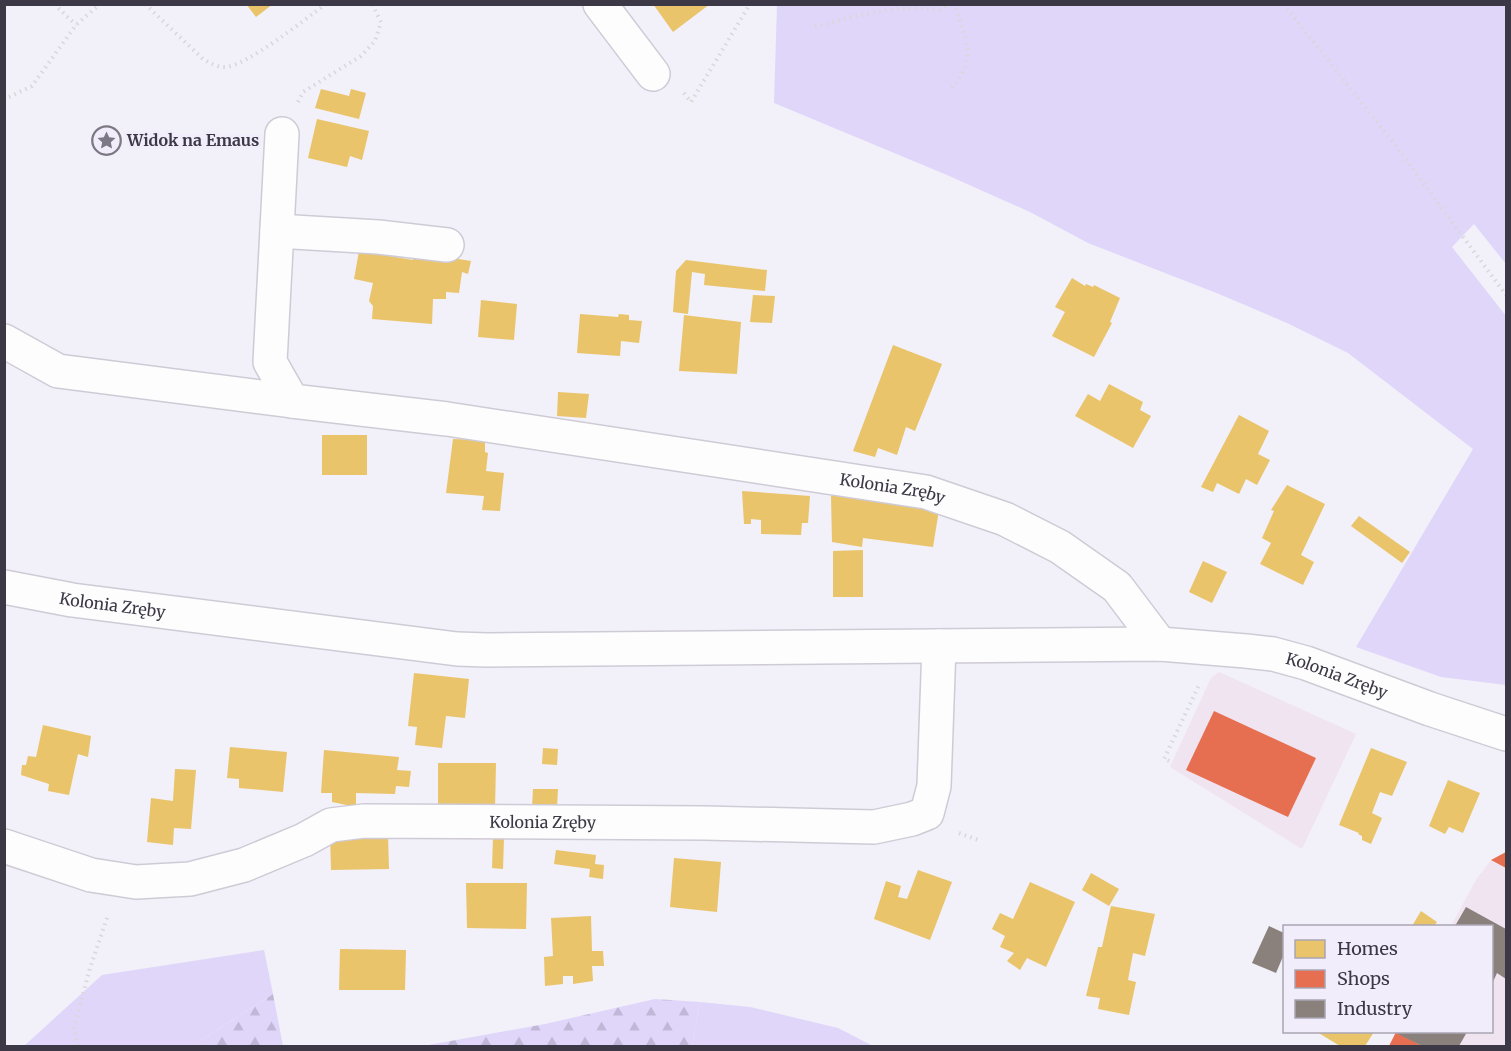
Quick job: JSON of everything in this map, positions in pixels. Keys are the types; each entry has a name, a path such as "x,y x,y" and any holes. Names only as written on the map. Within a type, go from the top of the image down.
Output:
{"street":[{"path":"600,4 653,74"},
{"path":"282,134 270,362 292,401"},
{"path":"277,231 378,237 447,245"},
{"name":"Kolonia Zręby","path":"4,341 58,371 447,419 926,492 1005,519 1060,547 1117,587 1160,644"},
{"name":"Kolonia Zręby","path":"4,587 84,602 457,649 1160,644 1217,647 1273,654 1306,663 1430,709 1506,734"},
{"name":"Kolonia Zręby","path":"4,846 91,875 136,882 190,879 244,865 303,840 331,825 364,821 705,823 874,827 912,819 927,813 934,786 939,646"}],"path":[{"path":"54,4 76,25"},
{"path":"9,97 32,86 76,25 100,4"},
{"path":"145,4 203,59 213,65 224,67 244,61 326,4"},
{"path":"282,134 303,92 361,56 375,41 381,22 372,4"},
{"path":"653,74 663,67 691,102 750,4"},
{"path":"815,27 881,10 917,7 940,9 947,4"},
{"path":"952,88 967,65 969,55 954,4"},
{"path":"1283,4 1393,142 1506,295"},
{"path":"1501,288 1506,286"},
{"path":"1169,761 1164,759 1217,647"},
{"path":"78,1047 74,1028 90,968 106,924 114,879"}],"shaded area":[{"path":"1219,672 1356,734 1302,849 1170,767 1211,678"},
{"path":"1506,852 1506,1046 1389,1046 1396,1033 1493,1033 1493,925 1452,925 1476,880 1491,860"}],"green space":[{"path":"777,5 1506,5 1506,264 1474,224 1452,247 1506,316 1506,685 1441,677 1356,647 1473,449 1348,353 1287,323 1088,243 1030,212 774,103"},
{"path":"264,950 273,994 192,1046 24,1046 102,975"},
{"path":"273,994 283,1046 192,1046"},
{"path":"655,999 700,1002 692,1046 423,1046 545,1024"},
{"path":"700,1002 750,1007 838,1028 873,1046 692,1046"}],"building: Homes":[{"path":"246,4 273,4 256,17"},
{"path":"653,4 710,4 673,32"},
{"path":"321,89 349,96 351,89 366,93 359,119 315,108"},
{"path":"317,119 369,131 362,160 350,156 347,167 308,158"},
{"path":"359,251 413,260 415,252 471,261 468,274 462,272 459,293 446,292 446,299 433,299 432,324 372,319 373,306 369,301 373,283 354,279"},
{"path":"686,260 767,270 765,291 704,285 705,274 692,272 688,314 673,312 676,271"},
{"path":"1072,278 1085,286 1086,284 1093,287 1094,285 1120,298 1110,322 1112,323 1094,357 1052,336 1065,312 1055,307"},
{"path":"753,295 775,296 772,323 750,322"},
{"path":"481,300 517,304 514,340 478,337"},
{"path":"580,314 618,317 619,314 629,315 629,320 642,321 639,343 621,341 620,356 577,353"},
{"path":"684,315 741,322 737,374 679,371"},
{"path":"893,345 942,364 915,431 906,427 897,455 878,448 875,457 853,451"},
{"path":"1109,384 1143,402 1140,410 1151,416 1133,448 1075,416 1088,394 1100,401"},
{"path":"558,392 589,394 586,418 557,416"},
{"path":"1239,415 1269,431 1258,454 1270,460 1257,485 1246,479 1239,494 1217,483 1213,492 1201,487"},
{"path":"322,435 367,435 367,475 322,475"},
{"path":"453,439 485,440 485,452 488,453 486,471 504,473 500,511 482,510 484,496 446,493"},
{"path":"1287,485 1325,504 1301,555 1314,562 1303,585 1260,564 1271,543 1262,538 1274,511 1271,510"},
{"path":"742,491 810,496 808,523 802,523 801,535 761,534 761,520 751,519 751,524 744,524"},
{"path":"831,496 851,496 939,510 933,547 863,538 862,547 832,542"},
{"path":"1359,516 1410,552 1402,563 1351,526"},
{"path":"863,550 863,597 833,597 833,551"},
{"path":"1203,561 1227,572 1212,603 1189,592"},
{"path":"414,673 469,679 465,718 446,716 442,748 415,745 417,727 408,726"},
{"path":"43,725 91,736 88,757 78,754 69,795 48,791 49,784 21,775 22,765 26,765 28,756 36,757"},
{"path":"230,747 287,752 283,792 239,788 239,779 227,778"},
{"path":"543,748 558,749 557,765 542,764"},
{"path":"1371,748 1407,762 1392,796 1380,792 1372,813 1382,818 1371,844 1362,840 1359,833 1339,825"},
{"path":"324,750 399,757 397,770 411,771 409,787 396,786 395,794 356,793 356,807 332,802 332,793 321,793"},
{"path":"438,763 496,763 495,809 438,810"},
{"path":"175,769 196,770 191,829 174,828 173,845 147,842 151,798 173,801"},
{"path":"1448,780 1480,793 1463,833 1449,827 1445,834 1429,826"},
{"path":"533,789 558,789 557,807 532,807"},
{"path":"388,835 389,869 331,870 330,836"},
{"path":"493,838 504,838 503,869 492,868"},
{"path":"556,850 596,855 595,864 604,865 603,879 589,877 590,869 554,864"},
{"path":"674,858 721,862 717,912 670,907"},
{"path":"918,870 952,882 930,940 874,919 886,881 901,886 898,897 907,899"},
{"path":"1091,873 1119,889 1109,906 1082,890"},
{"path":"1030,882 1075,902 1046,967 1027,958 1020,970 1007,961 1014,953 1000,947 1005,936 992,929 1000,913 1013,919"},
{"path":"466,883 527,883 526,929 467,928"},
{"path":"1111,906 1155,914 1145,956 1133,953 1128,980 1136,982 1129,1015 1098,1009 1100,998 1086,996 1098,947 1102,947"},
{"path":"1421,911 1437,922 1435,925 1413,925"},
{"path":"591,916 592,951 603,951 604,966 592,966 593,981 573,984 573,976 563,976 563,984 545,986 544,957 553,956 551,918"},
{"path":"340,949 406,950 405,990 339,990"},
{"path":"1319,1033 1373,1033 1365,1046 1340,1046"}],"building: Shops":[{"path":"1214,711 1316,758 1288,817 1186,770"},
{"path":"1506,852 1506,868 1491,860"},
{"path":"1396,1033 1398,1033 1422,1046 1389,1046"}],"building: Industry":[{"path":"1466,907 1506,929 1506,979 1497,973 1493,982 1493,925 1456,925"},
{"path":"1269,926 1283,933 1283,956 1276,973 1252,963"},
{"path":"1396,1033 1466,1033 1459,1046 1422,1046"}],"place":[{"name":"Widok na Emaus","path":"106,140"}]}
